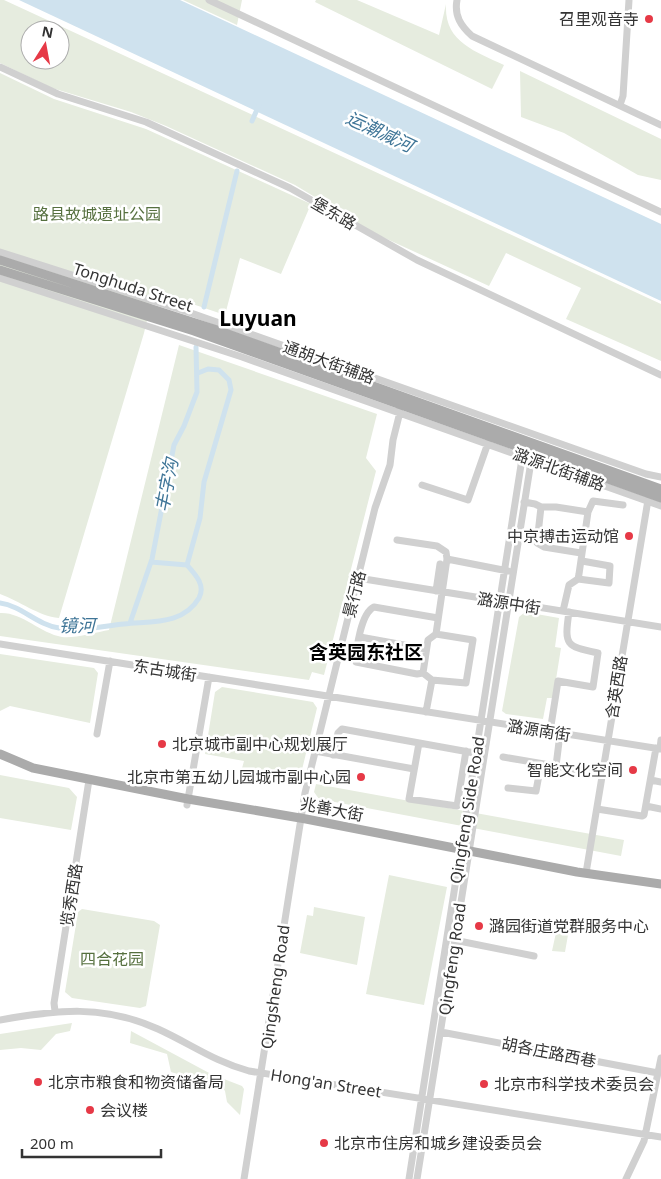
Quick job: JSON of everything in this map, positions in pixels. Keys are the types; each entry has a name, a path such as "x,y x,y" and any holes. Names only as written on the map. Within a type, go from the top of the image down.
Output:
{"main road":[{"name":"Tonghuda Street","path":"0,260 206,327 399,404"},
{"name":"Tonghuda Street","path":"0,270 194,331 399,404 483,425 528,450"},
{"path":"528,450 661,489"},
{"path":"528,450 661,498"},
{"name":"兆善大街","path":"0,754 33,768 89,782"},
{"name":"兆善大街","path":"0,761 13,763 26,771 187,802 301,821 661,890"},
{"name":"兆善大街","path":"464,853 586,874 661,884"}],"street":[{"path":"209,0 661,212"},
{"path":"457,0 456,15 462,27 472,36 661,125"},
{"path":"620,105 623,96 629,0"},
{"name":"堡东路","path":"0,67 58,94 146,122 290,188 416,260 661,375"},
{"name":"通胡大街辅路","path":"0,252 194,314 483,425"},
{"name":"通胡大街辅路","path":"0,278 399,404 457,432"},
{"name":"景行路","path":"301,821 315,752 375,508 390,465 399,404"},
{"name":"潞源北街辅路","path":"483,425 661,477"},
{"name":"潞源北街辅路","path":"457,432 488,443 528,450 661,506"},
{"path":"422,485 468,500 488,443"},
{"name":"Qingfeng Road","path":"417,1179 426,1099 441,1032 464,853 485,755 504,602 513,572 524,502 528,450"},
{"name":"Qingfeng Side Road","path":"409,1179 426,1099 464,853 481,721 504,602 505,570 528,450"},
{"name":"含英西路","path":"586,874 648,500"},
{"path":"578,579 588,512 593,501 623,506"},
{"path":"524,502 541,507 556,507 588,512"},
{"path":"541,507 537,543 544,547 610,566 609,583 578,579 569,585 566,612 566,631 569,644 573,647 598,652 593,687 558,681 550,732"},
{"path":"397,540 437,546 446,552 439,591 436,634 428,640 423,673"},
{"path":"443,562 513,572"},
{"name":"潞源中街","path":"358,578 661,627"},
{"path":"436,634 473,640 466,683 432,680 423,673 417,674 356,662 366,614 374,607 438,618"},
{"path":"360,637 426,649"},
{"name":"东古城街","path":"0,644 329,695"},
{"path":"98,734 110,661"},
{"path":"187,802 209,677"},
{"path":"426,712 432,680"},
{"name":"潞源南街","path":"329,695 659,749"},
{"path":"333,754 338,733 342,729 485,755"},
{"path":"556,766 560,734"},
{"path":"597,809 642,816 661,740"},
{"path":"419,743 409,799 457,806 466,751"},
{"path":"315,752 414,769"},
{"path":"502,757 603,774"},
{"path":"508,788 536,792 541,764"},
{"path":"651,780 661,782"},
{"name":"览秀西路","path":"55,1011 54,1003 89,782"},
{"path":"646,806 661,809"},
{"name":"Qingsheng Road","path":"244,1179 301,821"},
{"path":"454,940 534,956"},
{"name":"Hong'an Street","path":"0,1020 55,1011 88,1011 130,1019 160,1030 224,1064 261,1073 661,1138"},
{"name":"胡各庄路西巷","path":"441,1032 658,1073"},
{"path":"626,1179 646,1135 661,1058"}],"green space":[{"path":"0,0 4,0 47,20 20,20 20,70 70,70 70,31 661,304 661,361 566,319 581,288 506,253 489,286 376,234 295,185 166,126 131,112 52,88 0,63"},
{"path":"183,0 242,0 237,25"},
{"path":"316,0 357,0 439,35 446,4 450,28 463,44 504,65 492,89 315,2"},
{"path":"520,71 661,139 661,180 638,175 564,133 521,117"},
{"name":"路县故城遗址公园","path":"0,73 54,99 146,129 311,204 281,274 240,258 225,315 154,291 144,333 59,618 36,611 0,594"},
{"path":"179,345 377,414 366,458 376,471 324,675 312,672 309,680 0,636 0,613 16,616 54,635 62,637 79,636 109,630"},
{"path":"525,612 559,618 555,647 561,648 553,698 547,698 543,719 506,714 502,711 519,617"},
{"path":"0,654 94,668 98,673 90,723 10,706 0,711"},
{"path":"222,687 313,702 317,708 299,782 241,772 244,761 205,754 215,692"},
{"path":"0,775 69,788 77,797 71,830 0,818"},
{"path":"316,784 624,840 621,856 319,799 314,792"},
{"path":"389,875 447,887 424,1005 366,994"},
{"path":"314,907 365,917 357,965 300,953 307,915 313,916"},
{"name":"四合花园","path":"82,909 154,921 160,925 146,1006 140,1008 72,998 65,992 78,912"},
{"path":"557,928 562,928 563,932 568,935 565,952 552,951"},
{"path":"72,1023 70,1031 56,1034 41,1050 21,1048 0,1050 0,1034"},
{"path":"131,1031 211,1074 242,1086 244,1089 240,1115 227,1102 225,1091 220,1084 197,1080 171,1072 167,1054 130,1043"}],"water":[{"name":"运潮减河","path":"19,0 180,0 661,224 661,301 70,24 70,20 62,20"}],"waterway":[{"name":"丰字沟","path":"252,121 259,105"},
{"name":"丰字沟","path":"204,307 237,171"},
{"name":"丰字沟","path":"130,623 152,559 174,445 184,426 197,392 196,347"},
{"path":"151,562 187,565 200,518 204,482 231,390 229,380 219,370 208,369 198,373"},
{"name":"镜河","path":"0,603 15,608 51,626 67,629 166,620 176,617 192,607 201,593 200,584 187,565"}],"place":[{"name":"召里观音寺","path":"649,19"},
{"name":"中京搏击运动馆","path":"629,536"},
{"name":"北京城市副中心规划展厅","path":"162,744"},
{"name":"智能文化空间","path":"633,770"},
{"name":"北京市第五幼儿园城市副中心园","path":"361,777"},
{"name":"潞园街道党群服务中心","path":"479,926"},
{"name":"北京市粮食和物资储备局","path":"38,1082"},
{"name":"北京市科学技术委员会","path":"484,1084"},
{"name":"会议楼","path":"90,1110"},
{"name":"北京市住房和城乡建设委员会","path":"324,1143"}],"district":[{"name":"Luyuan","path":"258,318"},
{"name":"含英园东社区","path":"366,652"}]}
